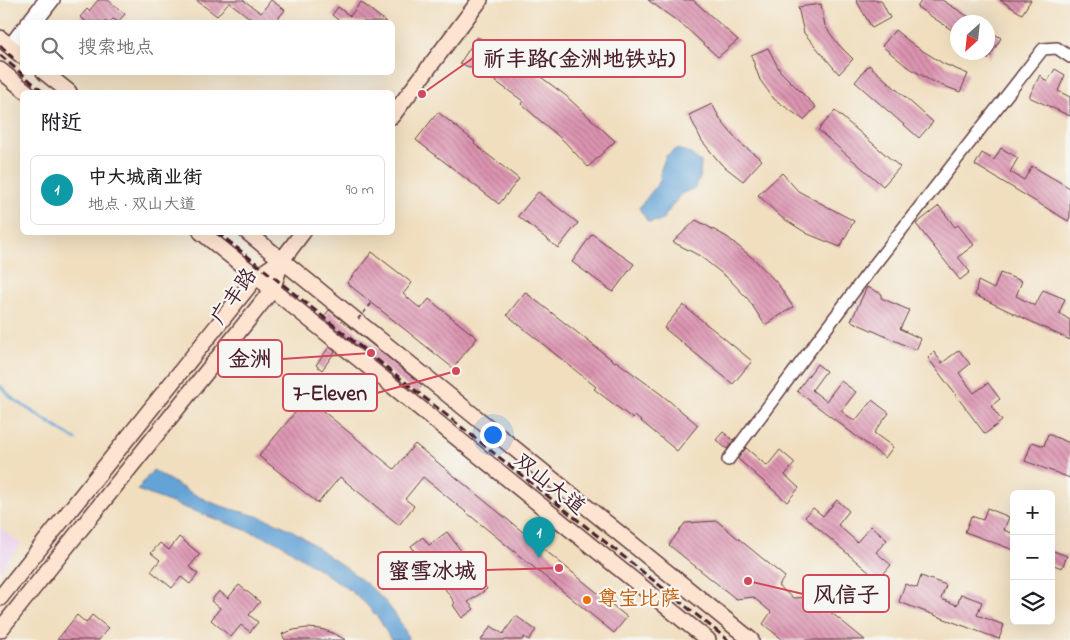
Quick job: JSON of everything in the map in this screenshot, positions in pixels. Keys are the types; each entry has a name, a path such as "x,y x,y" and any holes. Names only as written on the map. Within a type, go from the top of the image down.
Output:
{"street":[{"path":"29,20 44,0"},
{"path":"39,20 54,0"},
{"path":"395,112 480,0"},
{"path":"14,46 20,32"},
{"path":"728,460 864,278 1043,49 1057,48 1070,57"},
{"path":"0,70 25,90"},
{"path":"48,75 66,90"},
{"name":"双山大道","path":"205,235 708,640"},
{"name":"双山大道","path":"251,235 751,640"},
{"path":"282,260 301,235"},
{"name":"广丰路","path":"0,598 256,277 282,260"},
{"name":"广丰路","path":"0,630 272,290 282,260"}],"path":[{"path":"358,319 372,303"}],"shaded area":[{"path":"0,527 21,544 0,571"}],"water":[{"path":"676,149 688,152 701,162 700,178 695,188 681,194 661,221 648,222 639,208 660,181 661,169 666,156"},
{"path":"153,470 206,500 266,519 300,535 349,570 384,600 394,612 409,640 391,640 379,619 365,603 347,588 278,542 137,490"}],"building":[{"path":"98,0 108,0 125,14 120,20 84,20 80,17 87,9 89,11"},
{"path":"196,0 243,0 261,13 271,0 285,10 277,20 252,20 229,2 217,16"},
{"path":"648,0 693,0 738,40 718,57 684,26"},
{"path":"856,0 881,0 890,18 872,28"},
{"path":"922,0 942,0 966,15 950,15 950,29 917,7"},
{"path":"1000,0 1031,0 1022,14"},
{"path":"361,2 384,20 338,20 332,15 338,7 350,16"},
{"path":"821,4 825,26 838,44 853,59 839,74 804,33 798,7"},
{"path":"895,30 915,46 944,64 968,74 960,92 931,81 905,65 882,46"},
{"path":"995,34 1001,38 995,48"},
{"path":"477,37 506,48 536,69 534,72 565,95 615,141 588,167 564,141 521,104 523,101 488,76 460,63"},
{"path":"768,48 780,71 816,107 804,120 774,99 760,80 751,55"},
{"path":"869,65 933,122 919,138 855,82"},
{"path":"1055,69 1065,75 1058,91 1070,97 1070,116 1029,97 1040,75 1047,82"},
{"path":"712,104 722,122 740,143 762,160 743,181 721,164 702,141 689,115"},
{"path":"835,111 900,167 883,186 818,130"},
{"path":"438,112 475,142 474,144 519,179 499,204 416,140"},
{"path":"1001,148 1018,158 1010,172 1024,180 1032,166 1070,188 1070,217 1068,221 975,165 982,153 994,160"},
{"path":"782,173 798,191 854,221 840,247 808,234 781,217 758,195"},
{"path":"538,192 578,223 558,248 518,216"},
{"path":"939,206 955,227 958,225 974,245 958,257 970,272 960,280 916,224"},
{"path":"696,220 727,237 755,260 778,284 793,307 765,325 748,299 729,279 700,256 673,242"},
{"path":"592,234 634,264 613,292 572,262"},
{"path":"372,252 412,283 403,294 421,309 429,299 477,338 453,368 347,283"},
{"path":"1000,273 1022,281 1016,296 1035,306 1043,290 1065,299 1059,313 1070,320 1070,340 975,295 978,281 994,289"},
{"path":"867,287 882,294 881,298 909,310 900,329 921,339 916,350 851,321"},
{"path":"525,292 615,362 662,395 698,425 677,451 635,416 633,419 594,389 596,387 507,315"},
{"path":"683,305 752,361 733,384 664,328"},
{"path":"329,310 422,385 416,393 323,318"},
{"path":"329,347 335,352 322,370 316,365"},
{"path":"959,350 970,364 959,373 974,393 988,383 1000,399 991,406 1002,421 985,434 928,358 934,352 942,363"},
{"path":"817,364 826,371 812,390 826,401 841,381 856,392 841,411 855,421 872,400 889,413 874,433 893,447 885,458 797,391"},
{"path":"307,398 394,469 415,444 627,617 614,633 423,477 405,499 414,506 399,525 340,477 318,503 259,456"},
{"path":"723,432 733,440 736,437 727,449 716,440"},
{"path":"1048,434 1070,443 1070,478 1025,461 1032,442 1044,446"},
{"path":"746,448 767,466 780,450 795,463 785,475 799,488 787,502 738,459"},
{"path":"837,500 849,511 838,525 857,542 871,526 887,540 876,552 891,565 878,580 805,517 813,508 823,516"},
{"path":"987,508 1009,517 1004,530 1010,532 1010,549 965,532 971,516 983,520"},
{"path":"717,521 785,577 778,586 793,598 812,597 865,640 783,640 763,624 771,612 753,597 736,599 669,545 685,523"},
{"path":"447,532 462,552 443,565 454,582 473,568 487,589 468,602 474,609 462,618 453,605 455,603 439,580 411,546 423,537 429,545"},
{"path":"179,537 200,554 189,567 198,574 190,584 181,577 172,588 151,571 160,560 151,553 160,543 169,550"},
{"path":"1055,552 1067,556 1062,568 1055,565"},
{"path":"921,576 946,585 941,599 957,605 961,594 982,602 977,615 1004,625 999,639 899,602 905,584 917,588"},
{"path":"239,585 260,602 249,615 258,622 250,632 241,625 231,637 211,620 220,608 211,601 219,591 228,598"},
{"path":"77,615 86,623 92,615 108,628 99,640 57,640"},
{"path":"516,616 536,630 529,640 524,637 522,640 481,640 491,626 503,634"},
{"path":"307,628 321,629 346,640 285,640 282,634"}],"waterway":[{"path":"0,386 13,399 76,440"}],"railway":[{"path":"0,45 13,58"},
{"path":"0,55 20,72"},
{"path":"23,75 41,90"},
{"path":"221,235 728,640"}],"place":[{"name":"祈丰路(金洲地铁站)","path":"422,94"},
{"name":"金洲","path":"371,353"},
{"name":"7-Eleven","path":"456,371"},
{"name":"中大城商业街","path":"539,558"},
{"name":"蜜雪冰城","path":"559,568"},
{"name":"风信子","path":"748,581"},
{"name":"尊宝比萨","path":"587,600"}]}
